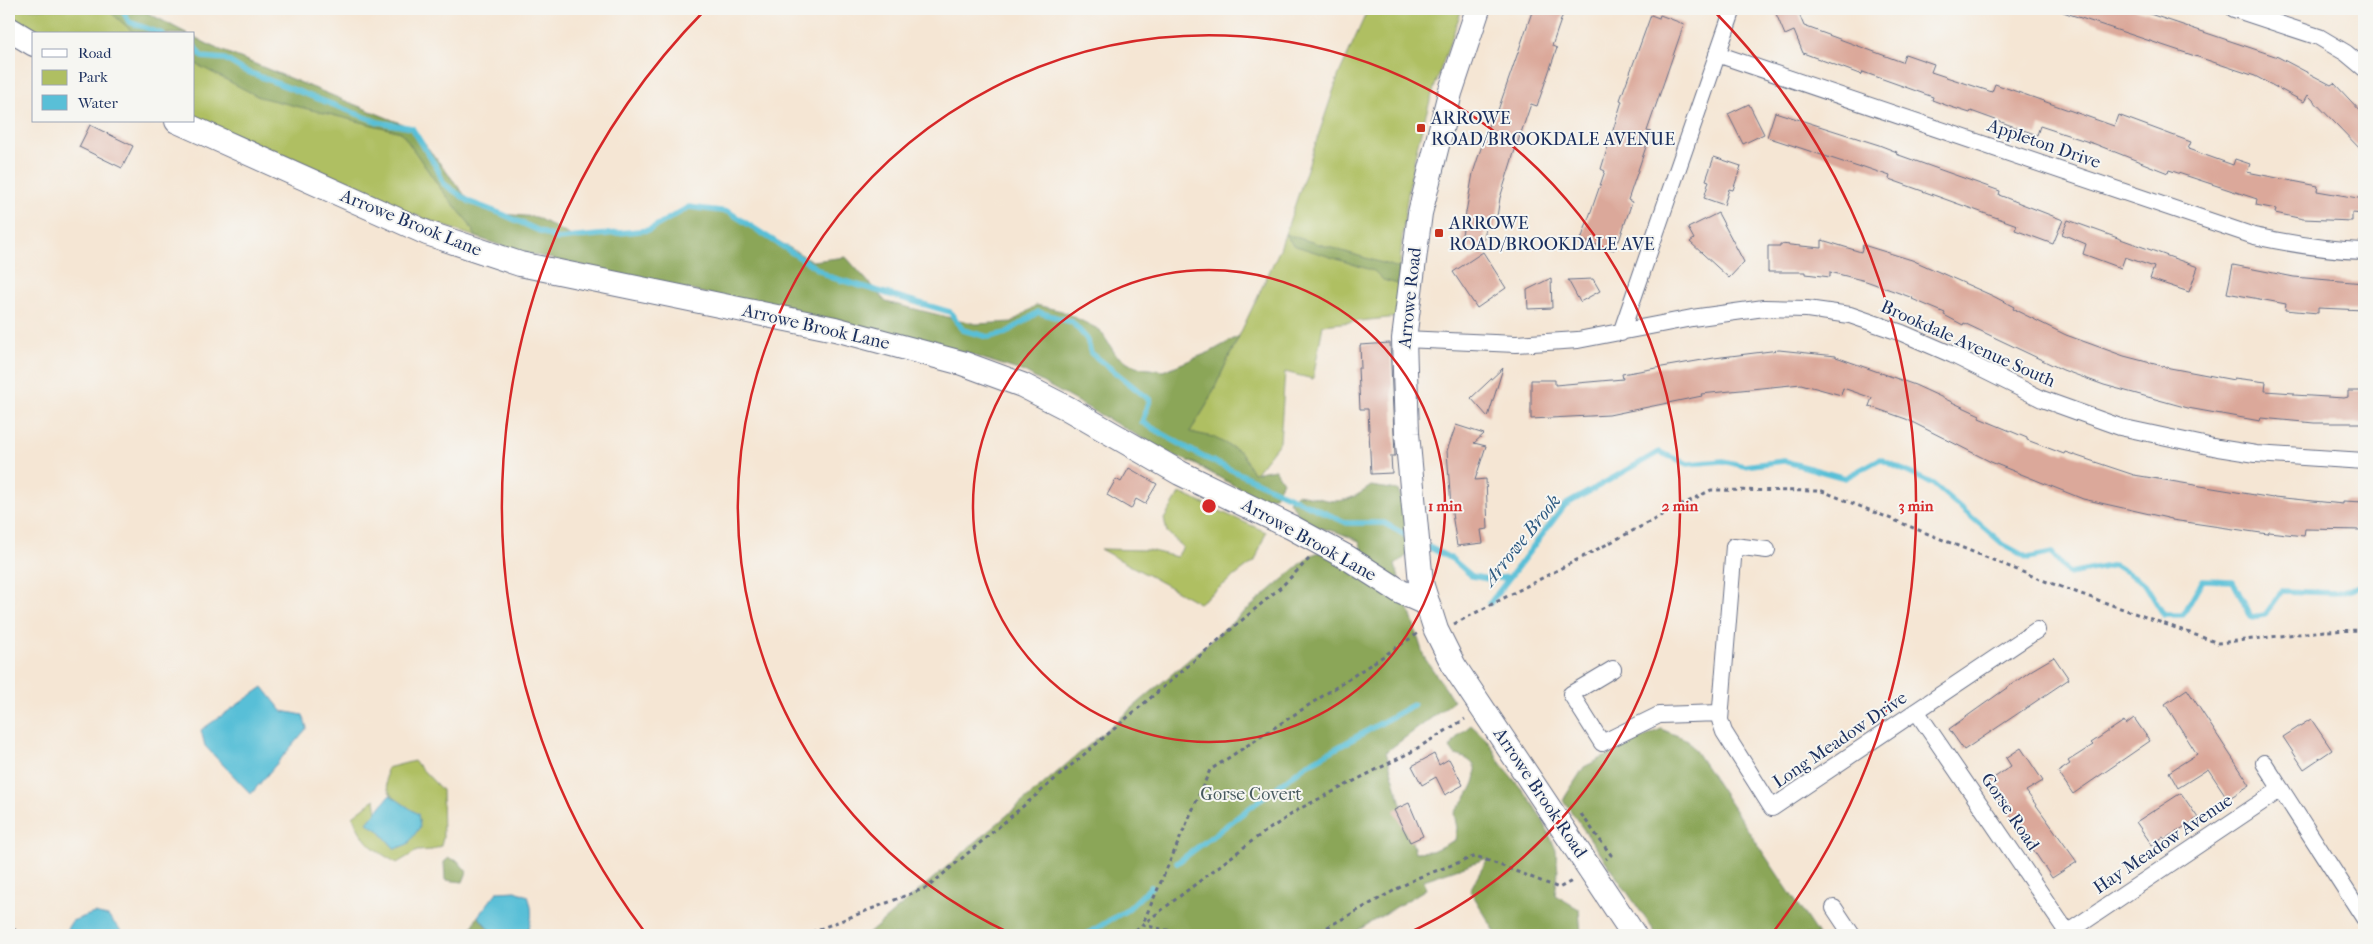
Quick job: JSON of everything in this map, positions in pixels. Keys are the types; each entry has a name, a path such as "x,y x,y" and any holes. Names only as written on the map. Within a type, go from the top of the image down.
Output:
{"street":[{"name":"Arrowe Road","path":"1452,642 1431,613 1421,583 1407,433 1404,339 1420,213 1450,93 1478,9"},
{"path":"1621,333 1733,9"},
{"path":"2234,9 2319,37 2346,53 2364,68"},
{"path":"9,29 32,43"},
{"name":"Appleton Drive","path":"1717,54 2254,236 2313,247 2364,250"},
{"name":"Arrowe Brook Lane","path":"179,122 427,233 520,264 835,330 962,363 1022,385 1067,408 1180,473 1324,545 1401,592 1431,613"},
{"name":"Brookdale Avenue South","path":"1404,339 1516,344 1578,340 1692,318 1764,308 1807,309 1850,315 1902,333 1953,355 2042,399 2120,427 2218,448 2256,454 2364,461"},
{"name":"Long Meadow Drive","path":"1767,550 1734,546 1720,720 1724,732 1772,808 1918,712 2037,630"},
{"name":"Arrowe Brook Road","path":"1452,642 1462,677 1634,935"},
{"path":"1613,669 1571,694 1602,743 1659,715 1720,713"},
{"name":"Gorse Road","path":"1918,712 2067,934"},
{"path":"2264,763 2364,918"},
{"name":"Hay Meadow Avenue","path":"2067,934 2281,789"},
{"path":"1834,908 1852,935"}],"path":[{"path":"1452,642 1453,625 1711,490 1822,490 2042,580 2218,643 2324,631 2364,630"},
{"path":"804,935 928,887 1281,587 1324,545"},
{"path":"1142,925 1210,770 1431,613"},
{"path":"1129,935 1256,838 1301,808 1411,752 1483,708"},
{"path":"1313,935 1417,878 1476,856 1559,888 1591,870 1611,855 1577,808"},
{"path":"9,924 19,935"},
{"path":"1142,925 1191,935"}],"green space":[{"path":"9,9 140,9 184,32 35,32 9,17"},
{"path":"107,9 140,9 184,32 133,32"},
{"path":"1368,9 1462,9 1441,67 1413,165 1402,241 1397,317 1323,325 1313,379 1285,372 1280,442 1242,490 1176,454 1206,406 1280,249 1339,74"},
{"path":"195,38 213,47 412,128 470,202 502,214 506,247 387,204 270,154 195,117"},
{"path":"195,38 213,47 412,128 470,202 502,214 536,217 571,236 648,230 689,207 729,212 812,261 846,257 886,302 976,324 1012,322 1036,305 1062,311 1100,330 1116,355 1136,367 1163,371 1210,352 1239,336 1206,406 1190,432 1213,437 1241,452 1253,473 1275,469 1283,482 1275,496 1259,499 1194,463 1174,456 1024,372 956,350 517,251 476,237 468,222 440,188 401,132 259,97 195,64"},
{"path":"1285,234 1399,268 1398,284 1383,280 1374,271 1293,245"},
{"name":"Gorse Covert","path":"1371,486 1398,490 1403,501 1410,553 1395,565 1424,657 1454,701 1386,752 1415,852 1432,851 1455,840 1457,828 1454,813 1471,789 1476,772 1473,765 1467,759 1455,755 1450,748 1458,736 1471,725 1489,742 1501,764 1528,797 1543,820 1556,850 1558,872 1555,895 1579,909 1581,935 1497,935 1470,890 1488,858 1424,880 1426,889 1350,935 867,935 1311,555 1329,549 1362,549 1359,541 1337,532 1311,526 1300,517 1289,501 1298,494 1328,500 1343,500 1351,498"},
{"path":"1180,493 1266,532 1255,561 1199,603 1100,549 1148,550 1177,557 1183,547 1167,532 1164,519"},
{"path":"1661,729 1688,740 1818,935 1657,935 1563,800 1584,767"},
{"path":"414,761 442,790 443,838 441,846 432,850 417,851 397,863 382,854 365,839 353,816 375,799 377,812 368,823 378,830 395,849 417,814 397,801 389,791 386,777 387,768"},
{"path":"449,858 458,861 467,872 463,882 445,880 444,862"},
{"path":"478,916 492,934 494,935 468,935"}],"water":[{"path":"263,687 282,711 303,715 307,728 251,794 205,746 201,730"},
{"path":"390,795 418,814 420,827 408,844 395,849 378,830 367,823"},
{"path":"516,891 528,896 531,906 532,915 526,934 494,935 478,916 497,892"},
{"path":"94,913 108,916 125,935 63,935 72,921"}],"building":[{"path":"1533,9 1558,9 1557,12 1563,14 1552,46 1557,48 1537,106 1531,104 1514,153 1500,198 1495,229 1486,227 1482,249 1460,246 1473,173 1492,114 1496,116"},
{"path":"1774,9 1797,9 1804,26 1902,62 1905,54 1934,64 1931,72 1992,92 1995,84 2114,126 2118,115 2191,142 2188,149 2233,165 2235,159 2250,164 2247,172 2318,186 2317,191 2364,199 2364,214 2352,213 2352,221 2303,219 2275,213 2276,209 2256,205 2257,199 2169,170 2168,173 2095,144 2040,126 2037,135 1971,111 1970,113 1951,107 1932,100 1933,97 1863,72 1862,75 1803,53 1794,31 1785,35"},
{"path":"2063,9 2135,9 2278,57 2331,85 2334,83 2364,115 2364,153 2308,95 2304,102 2255,76 2063,12"},
{"path":"1651,15 1659,18 1660,15 1684,24 1647,131 1651,132 1628,200 1632,202 1619,241 1617,240 1614,250 1581,240 1605,171 1601,169 1622,101 1620,100"},
{"path":"1749,104 1764,134 1743,144 1728,114"},
{"path":"1775,112 1879,145 1897,152 1896,154 2000,191 1999,195 2063,220 2053,244 2015,230 2017,225 1889,179 1890,176 1767,137"},
{"path":"90,125 133,146 122,168 79,147"},
{"path":"1714,157 1741,166 1733,190 1729,189 1724,205 1704,198 1709,181 1706,180"},
{"path":"1718,213 1744,262 1729,278 1690,242 1694,239 1688,228"},
{"path":"2068,220 2198,267 2189,292 2150,279 2154,267 2125,257 2121,268 2083,254 2086,244 2062,234"},
{"path":"1822,240 1861,252 1863,245 1912,260 1993,296 2014,307 2013,309 2066,335 2124,356 2170,368 2234,380 2234,378 2266,382 2265,391 2344,398 2348,397 2348,391 2364,391 2364,423 2314,423 2261,418 2260,421 2188,408 2104,385 2063,370 1964,323 1963,325 1944,315 1945,313 1913,298 1866,281 1830,272 1830,277 1806,274 1806,272 1768,272 1768,246 1780,246 1780,244 1822,248"},
{"path":"1483,252 1506,288 1477,308 1453,272"},
{"path":"2233,265 2294,277 2364,283 2364,310 2318,308 2318,313 2285,310 2286,304 2227,293"},
{"path":"1551,278 1552,308 1528,309 1527,290"},
{"path":"1593,279 1600,291 1580,302 1568,280"},
{"path":"1390,343 1395,456 1391,456 1392,473 1371,474 1368,409 1360,409 1358,368 1361,368 1360,345"},
{"path":"1779,350 1836,356 1915,385 1980,415 1979,418 2027,438 2027,440 2064,454 2065,452 2134,475 2273,498 2343,504 2343,501 2364,502 2364,530 2305,529 2304,536 2269,532 2268,534 2172,520 2083,499 1991,462 1906,419 1869,406 1872,398 1843,388 1841,395 1801,384 1701,394 1702,396 1609,415 1531,419 1531,380 1555,380 1555,385 1623,379 1622,374 1714,358"},
{"path":"1503,368 1488,417 1471,398"},
{"path":"1456,425 1484,434 1474,443 1486,446 1475,480 1486,479 1488,529 1481,530 1483,543 1457,546 1451,507 1447,451"},
{"path":"1129,468 1157,484 1145,504 1136,499 1131,509 1107,495 1116,479 1121,482"},
{"path":"2054,657 2069,679 1964,750 1949,729 2032,670"},
{"path":"2187,689 2250,785 2228,799 2208,769 2178,788 2169,772 2197,754 2165,704"},
{"path":"2134,718 2150,741 2073,794 2058,772 2070,764 2068,761 2093,745 2091,743 2124,721 2126,724"},
{"path":"2311,719 2332,750 2304,769 2283,737"},
{"path":"2021,748 2043,781 2026,791 2077,862 2052,878 1988,782 2011,766 2006,758"},
{"path":"1434,754 1439,765 1449,759 1463,785 1445,795 1436,777 1422,785 1412,766"},
{"path":"2181,793 2198,818 2152,845 2136,822"},
{"path":"1409,803 1423,836 1410,842 1394,810"}],"waterway":[{"path":"122,9 129,22 157,32"},
{"path":"195,47 202,57 225,59 243,70 378,122 412,128 437,168 444,184 470,202 557,239 649,230 689,207 729,212 830,277 950,312 963,330 988,337 1006,333 1038,312 1072,322 1087,339 1091,353 1150,400 1142,422 1201,456 1347,523 1384,523 1411,538"},
{"name":"Arrowe Brook","path":"1490,603 1565,505 1659,452 1688,464 1723,461 1744,466 1784,461 1845,478 1880,459 1933,484 2004,545 2028,558 2052,553 2069,574 2115,565 2145,584 2164,615 2183,615 2203,580 2233,581 2251,617 2265,615 2282,591 2336,593 2364,585"},
{"path":"1423,544 1452,559 1472,576 1488,579 1510,577"},
{"name":"Arrowe Brook","path":"1177,863 1305,766 1413,705"},
{"name":"Arrowe Brook","path":"1085,935 1127,910 1151,887"}],"place":[{"name":"ARROWE ROAD/BROOKDALE AVENUE","path":"1421,128"},
{"name":"ARROWE ROAD/BROOKDALE AVE","path":"1439,233"}]}
